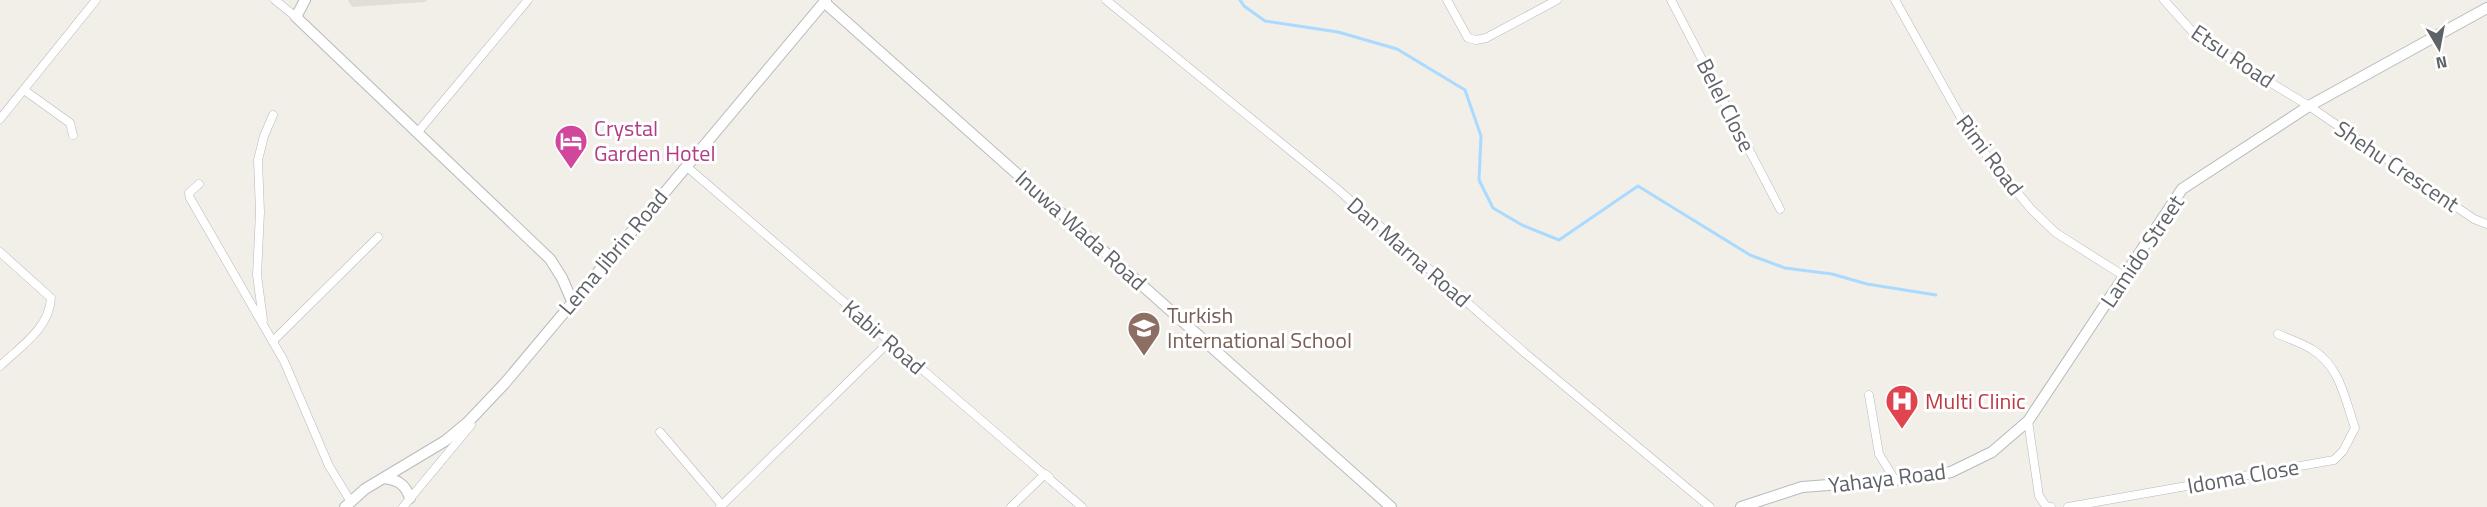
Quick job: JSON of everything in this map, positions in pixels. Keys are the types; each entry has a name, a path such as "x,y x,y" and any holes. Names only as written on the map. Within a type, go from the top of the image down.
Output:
{"street":[{"path":"0,119 96,0"},
{"path":"275,0 296,17 550,259 562,278 572,301"},
{"path":"296,17 305,0"},
{"path":"417,133 528,0"},
{"name":"Dan Marna Road","path":"1106,0 1335,187 1525,352 1710,507"},
{"path":"1447,0 1468,38 1476,40 1486,38 1557,0"},
{"name":"Belel Close","path":"1671,0 1780,209"},
{"name":"Rimi Road","path":"1895,0 1960,116 1987,156 2031,209 2055,233 2124,276"},
{"name":"Etsu Road","path":"2164,0 2199,39 2309,105"},
{"name":"Lema Jibrin Road","path":"407,502 572,301 825,1"},
{"name":"Inuwa Wada Road","path":"825,1 1391,507"},
{"name":"Lamido Street","path":"2044,397 2182,189 2309,105 2487,8"},
{"path":"24,90 70,123 73,135"},
{"name":"Shehu Crescent","path":"2309,105 2474,219 2487,224"},
{"path":"263,321 257,275 260,212 258,160 264,136 273,115"},
{"name":"Kabir Road","path":"686,166 1082,507"},
{"path":"199,184 189,193 190,198 233,277 263,321 348,504 365,489 446,441 469,421 505,383"},
{"path":"273,341 378,237"},
{"path":"0,252 51,298 50,312 42,327 0,366"},
{"name":"Idoma Close","path":"2068,507 2334,460 2343,451 2355,428 2338,376 2328,362 2312,349 2278,334"},
{"path":"660,432 721,506 890,342"},
{"path":"1869,395 1879,454 1895,480"},
{"name":"Yahaya Road","path":"1741,507 1802,487 1895,480 1951,472 1972,464 1992,452 2028,421 2044,397"},
{"path":"2028,421 2039,496 2046,506 2051,507"},
{"path":"1011,507 1045,474"},
{"path":"383,478 402,484 407,502"}],"shaded area":[{"path":"348,0 427,0 425,2 352,7"}],"waterway":[{"path":"1240,0 1244,6 1265,21 1338,32 1397,49 1465,90 1481,136 1479,180 1493,208 1522,225 1559,240 1638,186 1750,255 1785,268 1832,274 1867,284 1936,295"}],"place":[{"name":"Crystal Garden Hotel","path":"571,170"},
{"name":"Turkish International School","path":"1144,357"},
{"name":"Multi Clinic","path":"1902,430"}]}
